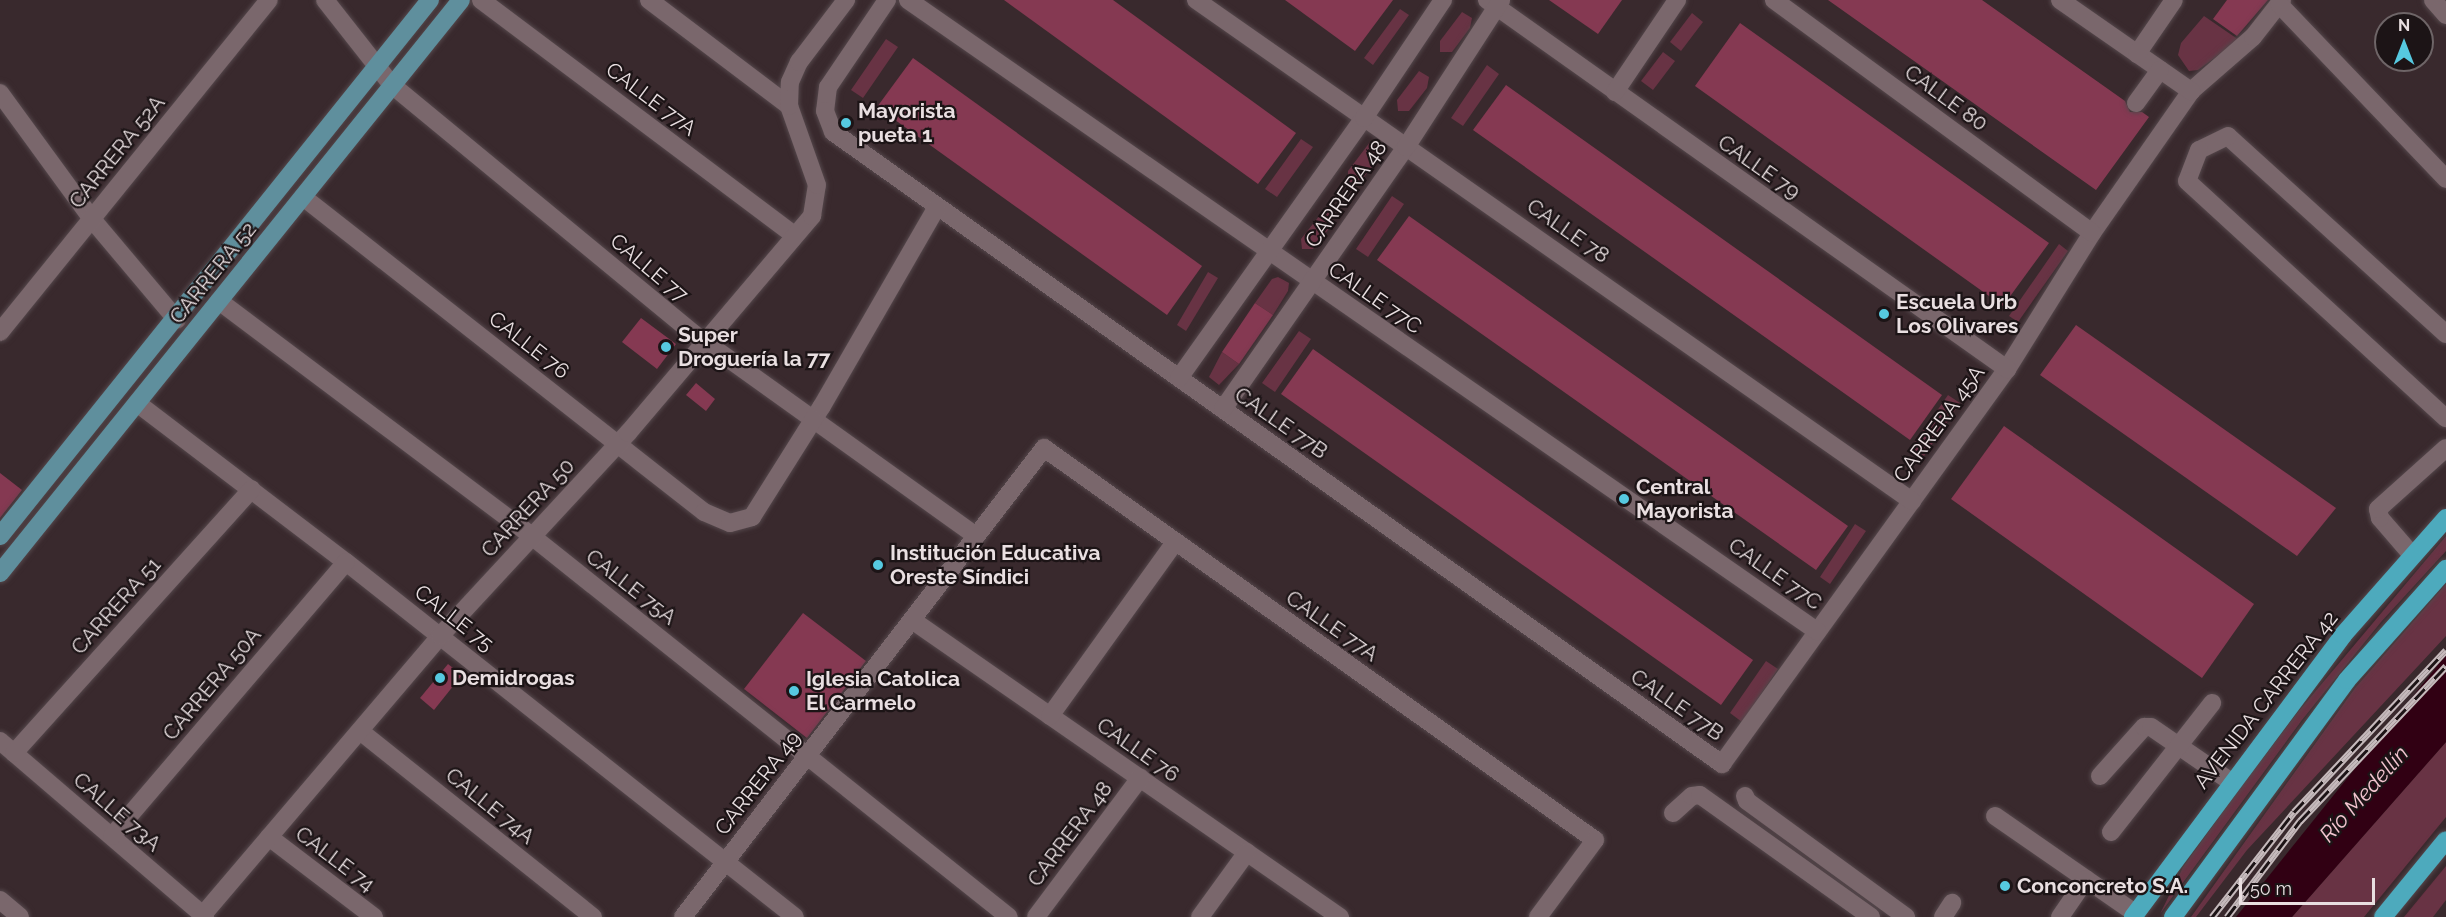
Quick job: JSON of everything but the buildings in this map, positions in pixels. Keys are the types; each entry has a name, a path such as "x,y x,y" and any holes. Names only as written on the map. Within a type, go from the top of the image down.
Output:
{"highway":[{"name":"AVENIDA CARRERA 42","path":"2134,916 2230,781 2343,635 2446,518"},
{"path":"2173,917 2347,680 2446,568"},
{"path":"2383,917 2446,840"}],"main road":[{"name":"CARRERA 52","path":"0,536 177,320 430,0"},
{"name":"CARRERA 52","path":"0,573 461,0"}],"street":[{"name":"CARRERA 52A","path":"3,322 269,0"},
{"name":"CALLE 77","path":"325,0 392,85 705,341 812,422 976,536"},
{"name":"CALLE 77A","path":"481,0 794,235"},
{"path":"649,0 789,106"},
{"path":"789,106 790,82 800,62 846,0"},
{"name":"CALLE 77B","path":"887,0 837,70 828,87 825,111 833,132 1722,764"},
{"name":"CALLE 77C","path":"908,0 1817,631"},
{"name":"CALLE 78","path":"1197,0 1912,501"},
{"name":"CARRERA 48","path":"1179,378 1364,118 1443,0"},
{"path":"1615,92 1677,0"},
{"name":"CALLE 80","path":"1774,0 2092,233"},
{"path":"2060,0 2191,91"},
{"path":"2137,54 2174,0"},
{"path":"2433,0 2446,15"},
{"name":"CARRERA 48","path":"1223,410 1406,147 1495,2"},
{"name":"CALLE 79","path":"1495,2 1615,92 2007,369"},
{"path":"2280,2 2446,179"},
{"name":"CARRERA 45A","path":"1722,764 2007,369 2092,233 2191,91 2253,37 2280,2"},
{"path":"2136,103 2160,70"},
{"path":"0,93 91,218 177,320"},
{"name":"CARRERA 50","path":"203,916 440,636 618,443 812,216 817,185 789,106"},
{"path":"2446,334 2228,136 2199,150 2187,181 2446,418"},
{"name":"CALLE 76","path":"303,197 704,512 730,523 752,517 812,422"},
{"path":"812,422 937,207"},
{"name":"CALLE 75A","path":"219,301 531,538 1009,917"},
{"name":"CALLE 75","path":"137,403 346,562 795,917"},
{"name":"CALLE 77A","path":"1044,448 1595,840 1538,917"},
{"name":"CARRERA 49","path":"683,917 1044,448"},
{"path":"2412,555 2380,518 2378,509 2446,448"},
{"name":"CARRERA 51","path":"15,753 252,489"},
{"path":"1050,716 1175,542"},
{"name":"CARRERA 50A","path":"112,836 346,562"},
{"name":"CALLE 76","path":"912,620 1340,917"},
{"path":"2111,832 2212,703"},
{"path":"2100,776 2144,727 2178,746 2230,781"},
{"name":"CALLE 74A","path":"360,731 593,917"},
{"name":"CALLE 73A","path":"0,741 203,916"},
{"name":"CARRERA 48","path":"1036,917 1140,778"},
{"path":"1673,813 1692,796 1700,795 1871,917"},
{"path":"1745,796 1747,801 1906,917"},
{"path":"1995,816 2086,879 2134,916"},
{"name":"CALLE 74","path":"269,837 374,917"},
{"path":"1200,917 1247,852"},
{"path":"2060,917 2086,879"},
{"path":"0,900 20,917"}],"shaded area":[{"path":"1400,9 1409,15 1373,65 1364,58"},
{"path":"1462,12 1472,18 1470,28 1452,52 1440,52 1440,41"},
{"path":"1692,13 1703,22 1681,51 1670,42"},
{"path":"2204,16 2239,40 2198,70 2189,71 2178,55 2181,43"},
{"path":"886,39 898,47 863,98 851,90"},
{"path":"1663,52 1675,61 1653,90 1641,81"},
{"path":"1487,65 1499,74 1463,126 1451,118"},
{"path":"1419,71 1429,77 1427,88 1409,111 1398,111 1397,100"},
{"path":"1301,139 1313,147 1277,197 1265,189"},
{"path":"1370,142 1380,148 1378,159 1360,182 1348,182 1348,171"},
{"path":"1392,196 1404,204 1368,257 1356,249"},
{"path":"1324,210 1334,215 1331,226 1313,249 1302,249 1301,239"},
{"path":"2059,244 2068,251 2018,322 2009,316"},
{"path":"1208,272 1218,278 1186,331 1177,325"},
{"path":"1278,277 1289,283 1288,291 1273,315 1255,303 1272,279"},
{"path":"1299,331 1311,339 1275,392 1262,383"},
{"path":"1222,352 1239,364 1219,385 1209,377"},
{"path":"1948,395 1960,403 1924,456 1911,448"},
{"path":"1855,524 1866,531 1830,584 1820,577"},
{"path":"2446,536 2446,551 2381,622 2302,720 2160,914 2183,867 2241,787 2298,712"},
{"path":"2446,584 2446,636 2247,850 2196,917 2191,917 2355,688"},
{"path":"1766,661 1778,669 1742,722 1730,713"},
{"path":"2446,742 2446,817 2364,917 2292,917"},
{"path":"2446,866 2446,900 2433,917 2404,917"}],"water":[{"name":"Río Medellín","path":"2446,655 2446,742 2292,917 2236,917"}],"railway":[{"path":"2212,917 2294,812 2446,650"},
{"path":"2227,917 2300,821 2446,666"}],"place":[{"name":"Mayorista pueta 1","path":"846,123"},
{"name":"Escuela Urb Los Olivares","path":"1884,314"},
{"name":"Super Droguería la 77","path":"666,347"},
{"name":"Central Mayorista","path":"1624,499"},
{"name":"Institución Educativa Oreste Síndici","path":"878,565"},
{"name":"Demidrogas","path":"440,678"},
{"name":"Iglesia Catolica El Carmelo","path":"794,691"},
{"name":"Conconcreto S.A.","path":"2005,886"}]}
